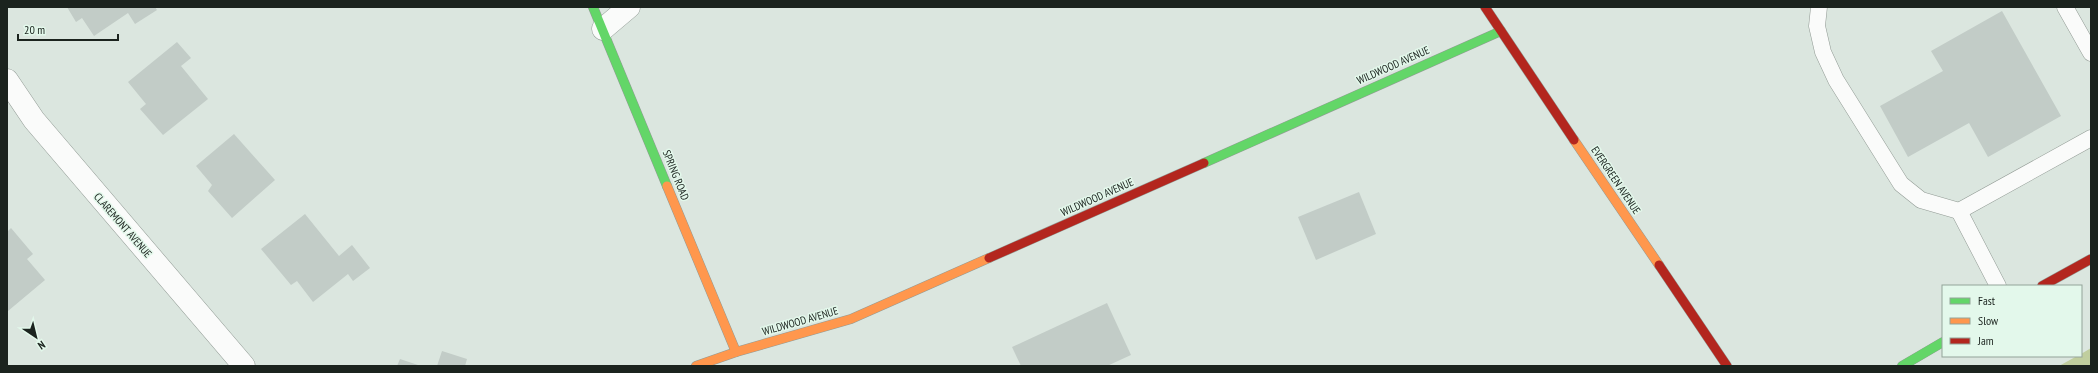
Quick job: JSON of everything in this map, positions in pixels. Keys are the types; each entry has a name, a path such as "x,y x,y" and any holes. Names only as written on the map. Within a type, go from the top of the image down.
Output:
{"street":[{"name":"SPRING ROAD","path":"593,7 736,352"},
{"path":"603,29 629,7"},
{"name":"EVERGREEN AVENUE","path":"1486,7 1727,366"},
{"name":"WILDWOOD AVENUE","path":"696,366 736,352 851,319 1501,31"},
{"name":"CLAREMONT AVENUE","path":"7,80 34,120 244,366"},
{"path":"2044,285 2091,259"},
{"path":"1902,366 1942,343"}],"lane":[{"path":"1819,7 1817,26 1823,52 1836,80 1901,184 1921,200 1959,211 2091,138"},
{"path":"2065,7 2091,53"},
{"path":"1959,211 1997,285"}],"green space":[{"path":"2091,348 2091,366 2059,366 2075,357 2082,357 2082,353"}],"building":[{"path":"67,7 155,7 157,10 135,24 128,13 94,36 82,18 76,22"},
{"path":"2002,11 2061,116 1988,157 1969,123 1908,157 1880,106 1943,71 1931,51"},
{"path":"177,42 191,58 181,66 208,99 163,135 140,109 146,104 128,82"},
{"path":"234,134 275,180 232,218 208,191 212,185 196,166"},
{"path":"1359,192 1376,234 1316,260 1298,217"},
{"path":"305,214 339,256 352,245 370,268 353,281 348,274 313,302 297,281 291,285 261,249"},
{"path":"11,228 33,254 27,259 45,280 8,311 7,232"},
{"path":"1107,303 1131,355 1107,366 1021,366 1012,347"},
{"path":"442,351 467,359 465,366 437,366"},
{"path":"400,359 421,366 397,366"}],"traffic: fast":[{"path":"593,7 667,186"},
{"path":"1204,163 1501,31"},
{"path":"1902,366 1942,343"}],"traffic: slow":[{"path":"1574,140 1659,265"},
{"path":"667,186 736,352"},
{"path":"696,366 736,352 851,319 989,258"}],"traffic: jam":[{"path":"1485,7 1574,140"},
{"path":"989,258 1204,163"},
{"path":"2044,285 2091,259"},
{"path":"1659,265 1727,366"}]}
